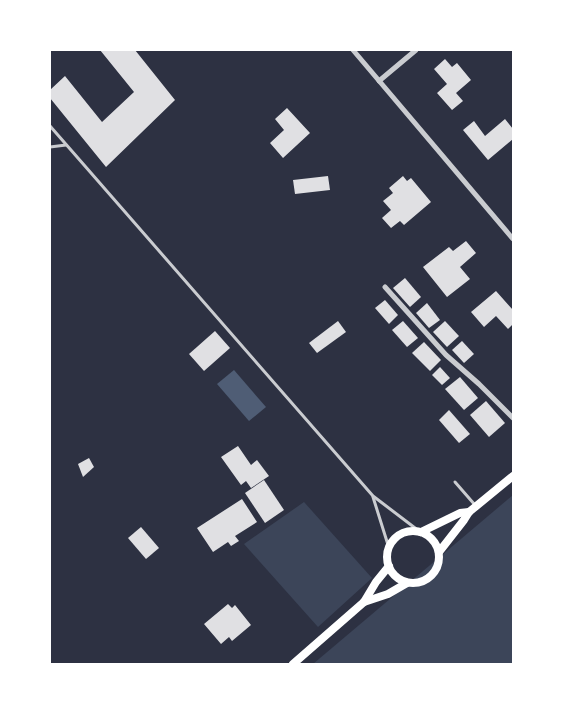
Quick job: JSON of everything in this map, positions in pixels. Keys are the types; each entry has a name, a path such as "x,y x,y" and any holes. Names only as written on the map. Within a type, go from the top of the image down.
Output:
{"main road":[{"path":"439,552 468,512 513,476"},
{"path":"407,583 394,575 389,566 387,557 389,548 395,538 400,534 420,531 460,513 468,512"},
{"path":"364,602 388,594 407,583 420,582 432,576 438,565 439,552 434,540 420,531"},
{"path":"293,664 364,602 376,582 389,566"}],"street":[{"path":"352,50 513,239"},
{"path":"379,81 416,50"},
{"path":"384,287 446,355 513,418"}],"lane":[{"path":"50,126 373,496 420,531"},
{"path":"50,147 66,145"},
{"path":"455,482 475,506"},
{"path":"373,496 389,548"}],"shaded area":[{"path":"234,370 266,407 249,421 217,384"},
{"path":"513,495 513,664 313,664"},
{"path":"304,502 372,578 318,627 244,544"}],"building":[{"path":"100,50 135,50 175,100 106,167 50,98 50,90 65,76 102,122 134,92"},
{"path":"445,59 452,67 457,63 471,80 456,93 463,101 452,110 437,93 447,84 434,69"},
{"path":"287,108 310,133 283,158 270,143 284,130 275,119"},
{"path":"505,119 513,129 513,139 488,160 463,130 474,121 485,136"},
{"path":"328,176 330,190 295,194 293,180"},
{"path":"403,176 407,181 411,178 431,202 404,225 400,221 391,228 382,218 391,210 383,201 393,193 389,188"},
{"path":"466,241 476,253 460,267 470,279 447,297 423,267 449,247 453,251"},
{"path":"405,278 421,297 410,307 393,288"},
{"path":"496,291 513,310 513,324 508,329 496,316 484,327 471,312"},
{"path":"385,300 398,315 389,324 375,308"},
{"path":"427,303 440,320 429,328 416,313"},
{"path":"338,321 346,332 317,353 309,343"},
{"path":"403,321 418,338 407,347 392,330"},
{"path":"445,321 459,336 447,347 433,332"},
{"path":"215,331 230,348 204,371 189,354"},
{"path":"462,341 474,354 464,363 452,350"},
{"path":"424,342 441,360 430,371 412,353"},
{"path":"440,367 450,378 442,385 432,375"},
{"path":"460,377 478,398 464,410 445,389"},
{"path":"486,401 505,423 489,437 470,415"},
{"path":"449,410 470,434 459,443 439,420"},
{"path":"238,446 251,465 257,460 269,476 251,488 246,481 241,485 221,457"},
{"path":"89,458 94,467 83,477 78,464"},
{"path":"264,480 284,510 265,523 245,493"},
{"path":"242,499 257,522 235,536 239,541 231,546 228,542 213,552 197,528"},
{"path":"141,527 159,548 146,559 128,538"},
{"path":"228,604 232,608 235,605 251,625 232,641 229,637 221,644 204,624"}]}
